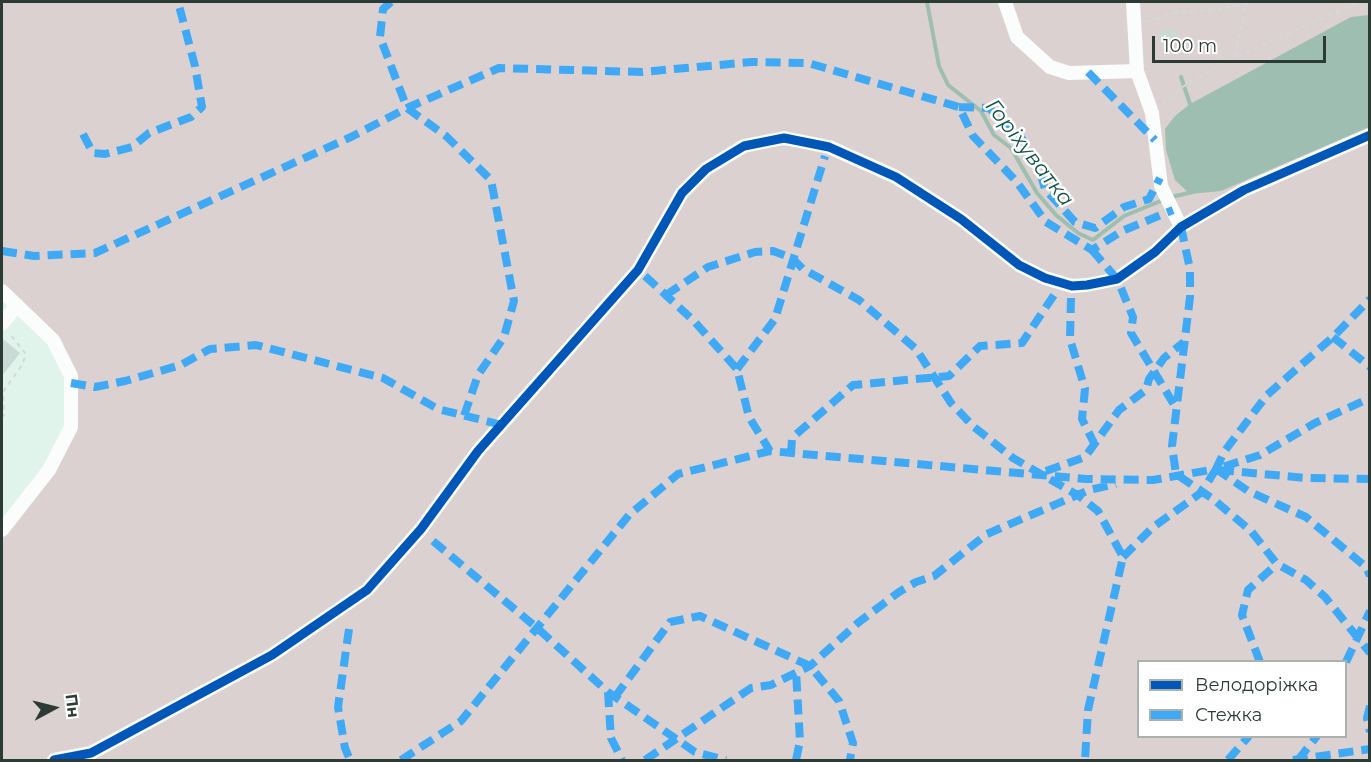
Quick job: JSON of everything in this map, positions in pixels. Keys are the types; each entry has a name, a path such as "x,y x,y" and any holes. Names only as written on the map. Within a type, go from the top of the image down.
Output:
{"street":[{"path":"1005,2 1017,37 1050,67 1069,73 1137,71"},
{"path":"1133,2 1137,71 1152,113 1161,186 1181,227"},
{"path":"54,760 91,753 272,656 367,590 421,529 478,451 638,270 682,193 706,169 744,146 784,138 829,147 896,177 961,219 1019,265 1045,278 1072,286 1102,284 1117,279 1155,252 1181,227 1244,190 1370,135"},
{"path":"2,291 53,340 71,376 71,427 49,470 2,530"},
{"path":"2,324 17,305"}],"path":[{"path":"1134,28 1174,13 1256,2"},
{"path":"1152,113 1184,86 1234,58 1358,2"},
{"path":"1234,58 1246,3"},
{"path":"2,324 26,354 22,365 3,392 4,415 2,418"}],"shaded area":[{"path":"2,2 1369,2 1369,760 2,760 2,537 54,474 76,376 21,303 2,283"},
{"path":"1369,15 1369,127 1221,191 1190,194 1175,180 1166,150 1165,129 1175,116 1190,104 1351,17"}],"building":[{"path":"1176,29 1178,43 1161,45 1159,32"},
{"path":"2,338 20,353 2,376"}],"waterway":[{"name":"Горіхуватка","path":"927,2 939,66 948,85 981,111 994,135 1011,148 1037,193 1056,215 1078,233 1093,240 1124,216 1163,200"},
{"path":"1181,77 1190,104"},
{"name":"Горіхуватка","path":"1171,197 1193,192"}],"marked path":[{"path":"83,134 93,153 105,154 132,147 149,133 191,117 202,107 195,66 178,2"},
{"path":"391,2 383,9 380,37 407,108 446,136 491,180 514,301 504,337 478,375 464,416"},
{"path":"2,251 34,256 95,253 351,137 407,108 499,68 642,72 752,62 808,63 959,107 973,136 1016,181 1046,222 1092,250 1122,231 1173,210"},
{"path":"1088,72 1155,140"},
{"path":"959,107 989,108 1020,136 1036,158 1045,189 1075,222 1095,228 1124,207 1149,199 1160,178"},
{"path":"737,369 775,319 825,156"},
{"path":"1181,227 1190,269 1190,297 1172,446 1176,474 1213,499 1251,531 1277,564 1306,580 1325,597 1370,653"},
{"path":"1092,250 1117,279"},
{"path":"666,295 708,267 755,252 773,251 792,258 803,269 859,300 916,349 951,403 974,427 1013,458 1079,496 1098,511 1123,557 1088,710 1085,760"},
{"path":"645,276 693,320 737,369 749,417 770,451"},
{"path":"1121,288 1133,317 1131,333 1176,408"},
{"path":"791,455 792,438 853,385 949,376 980,346 1022,343 1054,295"},
{"path":"1071,298 1070,339 1085,389 1082,419 1094,443"},
{"path":"401,760 461,721 629,515 678,474 770,451 1086,479 1153,480 1216,469 1224,452 1267,395 1333,337 1370,299"},
{"path":"1333,337 1370,367"},
{"path":"1046,471 1085,457 1119,410 1146,390 1149,379 1164,358 1184,342"},
{"path":"71,383 95,387 125,381 181,365 210,349 256,345 383,378 438,409 502,425"},
{"path":"1123,557 1152,528 1202,492 1216,469 1260,455 1315,423 1370,398"},
{"path":"1216,469 1248,491 1306,517 1366,567 1370,576"},
{"path":"1219,470 1306,478 1370,479"},
{"path":"645,760 751,688 771,685 810,666 859,622 899,592 916,582 934,576 987,534 1089,490 1116,484"},
{"path":"433,541 536,627 608,692 695,752 726,760"},
{"path":"1259,660 1242,615 1248,590 1277,564"},
{"path":"1347,660 1370,611"},
{"path":"615,697 670,622 700,616 810,666 839,701 853,743 850,760"},
{"path":"349,629 338,707 345,748 350,760"},
{"path":"796,671 800,741 796,760"},
{"path":"608,692 611,738 622,760"},
{"path":"1370,706 1367,718 1370,732"},
{"path":"1228,760 1247,738"},
{"path":"1298,760 1315,738"},
{"path":"1293,760 1370,749"}],"cycle path":[{"path":"54,760 91,753 272,655 367,590 421,529 478,451 638,270 682,193 706,169 744,146 784,138 829,147 896,177 961,219 1019,265 1045,278 1072,286 1117,279 1155,252 1181,227 1244,190 1370,135"}]}
